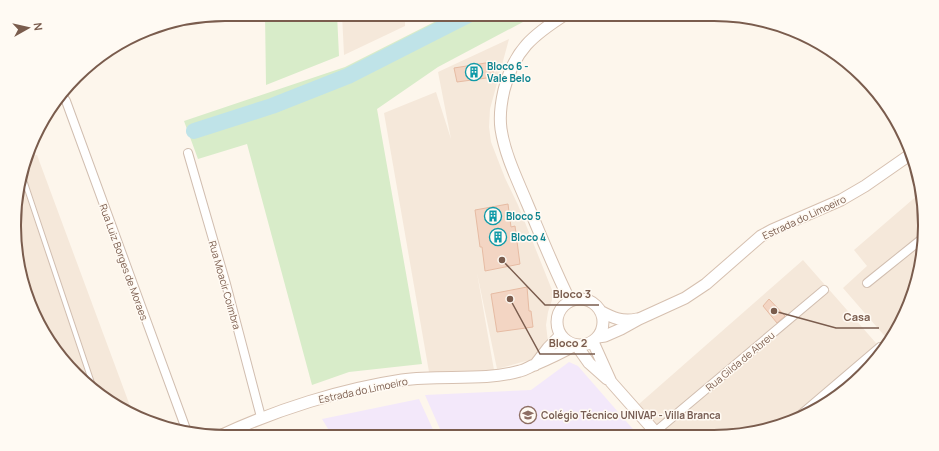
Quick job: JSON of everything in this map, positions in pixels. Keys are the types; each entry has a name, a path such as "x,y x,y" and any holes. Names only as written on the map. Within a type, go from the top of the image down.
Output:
{"main road":[{"path":"556,21 536,35 517,57 506,82 500,108 500,117 502,135 510,163 570,301"},
{"name":"Estrada do Limoeiro","path":"595,340 629,326 640,319 680,301 697,290 761,236 841,200 865,186 906,157"},
{"path":"581,299 587,300 592,302 600,311 603,324 601,331 595,340 585,345 576,346 569,344 560,336 557,330 557,316 564,304 581,299"},
{"name":"Estrada do Limoeiro","path":"600,311 617,320 628,321 640,319"},
{"path":"535,365 548,348 560,336"},
{"path":"595,340 602,366 611,382 653,430"},
{"path":"576,346 598,372 611,382"},
{"name":"Estrada do Limoeiro","path":"233,430 261,417 318,400 385,383 423,378 492,376 522,371 553,358 576,346"}],"street":[{"name":"Rua Luiz Borges de Moraes","path":"65,99 185,426"},
{"name":"Rua Moacir Coimbra","path":"188,153 226,284 261,417"},
{"path":"867,284 917,243"},
{"name":"Rua Gilda de Abreu","path":"661,430 824,290"},
{"path":"812,405 874,352"}],"lane":[{"path":"25,184 91,379"}],"shaded area":[{"path":"342,21 405,21 405,26 344,55"},
{"path":"509,39 490,109 489,127 491,142 552,290 552,300 546,325 548,342 533,359 497,369 477,273 494,370 484,372 429,372 384,113 436,92 451,139 438,72"},
{"path":"34,155 37,155 130,407 101,388 81,370 63,350 48,328 32,291 25,265 21,239 21,212 25,186"},
{"path":"916,197 918,212 918,239 914,265 902,304 885,337 843,288 867,266 854,250"},
{"path":"803,260 879,346 858,370 827,396 804,409 766,423 727,430 661,430 639,404"},
{"name":"Colégio Técnico UNIVAP - Villa Branca","path":"569,362 578,366 634,430 440,430 425,395 531,390"},
{"path":"419,399 433,430 329,430 322,419"}],"green space":[{"path":"265,21 337,21 339,56 266,85"},
{"path":"436,21 525,21 438,67 377,109 422,364 349,372 312,385 247,144 198,159 184,121 345,67"}],"building":[{"name":"Bloco 6 - Vale Belo","path":"492,62 494,77 457,82 454,68"},
{"path":"508,204 511,227 515,226 520,264 485,271 475,210"},
{"path":"527,287 529,311 531,311 533,327 497,332 491,294"},
{"path":"769,299 785,316 777,323 763,306"}],"waterway":[{"path":"194,131 272,106 348,76 456,21"}],"place":[{"name":"Bloco 6 - Vale Belo","path":"474,72"},
{"name":"Bloco 5","path":"493,216"},
{"name":"Bloco 4","path":"498,237"},
{"name":"Bloco 3","path":"502,260"},
{"name":"Bloco 2","path":"510,299"},
{"name":"Casa","path":"774,311"},
{"name":"Colégio Técnico UNIVAP - Villa Branca","path":"528,415"}]}
